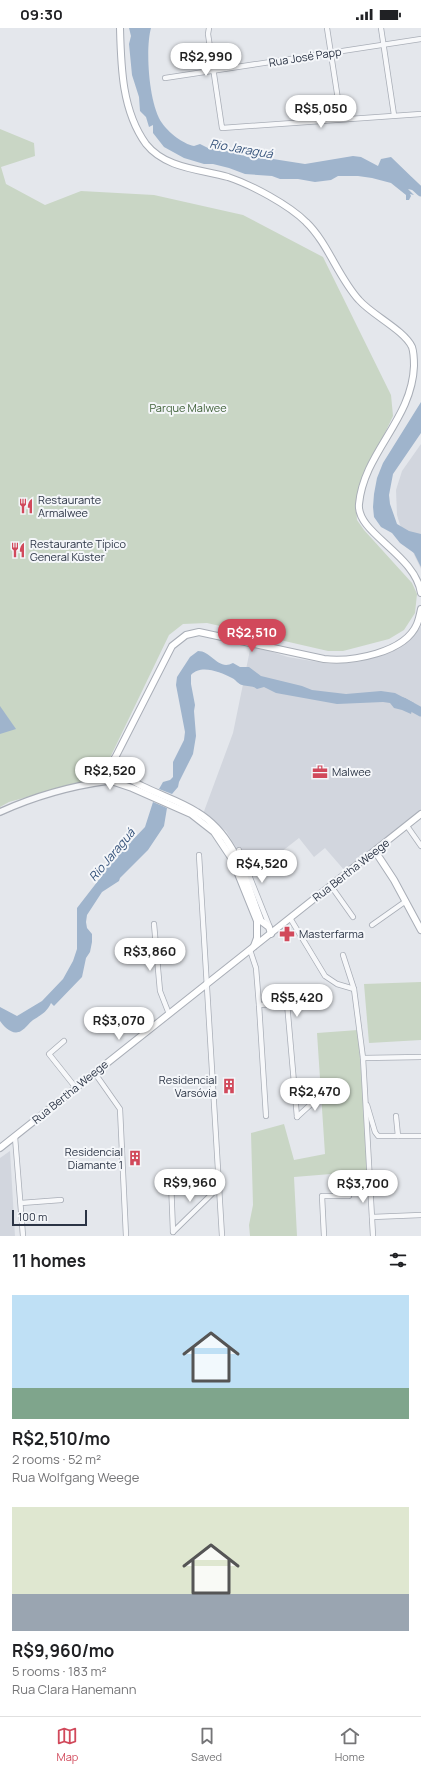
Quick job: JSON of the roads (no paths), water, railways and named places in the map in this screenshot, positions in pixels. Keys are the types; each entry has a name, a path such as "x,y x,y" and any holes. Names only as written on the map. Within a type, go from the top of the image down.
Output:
{"main road":[{"path":"120,28 124,86 130,109 146,143 155,152 175,164 229,178 249,185 285,206 306,222 317,235 351,291 361,302 396,330 411,345 414,353 413,377 408,398 403,410 369,468 358,505 362,520 366,525 409,566 416,577 421,593"},
{"path":"146,791 109,781 103,777 110,770 172,646 186,635 199,632 324,659 342,660 386,651 402,642 417,625 421,609"},
{"path":"109,781 116,777 110,770"},
{"path":"110,770 146,791 198,812 225,837 239,860 261,918 270,928 270,934"},
{"path":"173,803 198,818 219,838 235,867 257,922 256,942 252,948"},
{"name":"Rua Bertha Weege","path":"0,1148 421,814"},
{"path":"375,851 394,880 421,930"},
{"path":"257,926 281,925"},
{"path":"257,936 264,939"}],"street":[{"path":"209,28 208,34 222,128 421,114"},
{"path":"327,28 341,119"},
{"path":"381,28 394,115"},
{"name":"Rua José Papp","path":"165,78 421,39"},
{"path":"96,782 110,770"},
{"path":"0,812 16,805 96,782 109,781"},
{"path":"407,826 421,846"},
{"path":"239,850 267,925"},
{"path":"200,855 222,1236"},
{"path":"330,886 353,917"},
{"path":"372,925 406,901"},
{"path":"290,918 325,976 337,984 354,989"},
{"path":"154,924 160,991 169,1014"},
{"path":"252,948 256,968 266,1116"},
{"path":"343,954 354,989 363,1058 373,1236"},
{"path":"259,1005 288,1003 297,1117 322,1095"},
{"path":"64,1041 49,1054 76,1088"},
{"path":"363,1058 421,1057"},
{"path":"94,1072 120,1109 126,1236"},
{"path":"365,1096 375,1132 378,1136 421,1136"},
{"path":"396,1116 398,1136"},
{"path":"15,1136 23,1236"},
{"path":"171,1181 173,1232 219,1187"},
{"path":"324,1236 322,1196 349,1196"},
{"path":"21,1203 61,1200"},
{"path":"372,1216 421,1215"}],"water":[{"path":"129,28 151,28 148,63 154,104 162,123 172,134 185,143 194,146 200,144 208,148 233,151 247,157 305,164 353,156 361,157 378,166 381,159 391,157 421,186 421,192 419,189 417,191 408,189 414,195 410,194 411,196 409,200 406,200 406,195 391,183 358,176 338,176 331,180 315,182 245,174 229,168 213,164 204,164 184,158 164,147 153,133 153,125 149,127 146,117 140,111 139,97 132,75 129,44 131,36"},
{"path":"421,402 421,433 393,474 389,495 390,504 397,524 409,531 421,534 421,567 414,553 400,543 392,533 381,527 374,517 373,507 377,478 383,463"},
{"path":"198,651 207,654 219,663 228,665 233,663 240,667 249,667 261,676 302,686 312,690 346,694 381,691 395,693 414,703 411,714 394,708 390,703 383,702 337,704 276,693 264,687 257,689 244,686 227,676 211,670 200,670 191,675 195,705 196,736 193,754 178,787 172,794 159,789 163,782 170,780 173,777 173,762 184,740 185,732 176,685 177,677 190,657"},
{"path":"0,706 16,729 0,734"},
{"path":"153,802 167,808 164,826 148,850 120,878 119,881 102,892 87,915 87,928 92,934 92,942 90,952 86,958 82,977 54,1006 51,1003 46,1011 33,1020 23,1030 12,1032 0,1021 0,1007 17,1016 42,1001 63,979 73,961 77,949 77,908 101,877 106,868 145,827"}],"waterway":[{"name":"Rio Jaraguá","path":"409,181 421,192"},
{"name":"Rio Jaraguá","path":"403,702 421,712"}],"place":[{"name":"Restaurante Armalwee","path":"26,506"},
{"name":"Restaurante Típico General Küster","path":"18,550"},
{"name":"Malwee","path":"320,772"},
{"name":"Masterfarma","path":"287,934"},
{"name":"Residencial Varsóvia","path":"229,1086"},
{"name":"Residencial Diamante 1","path":"135,1158"}],"park label":[{"name":"Parque Malwee","path":"188,408"}]}
